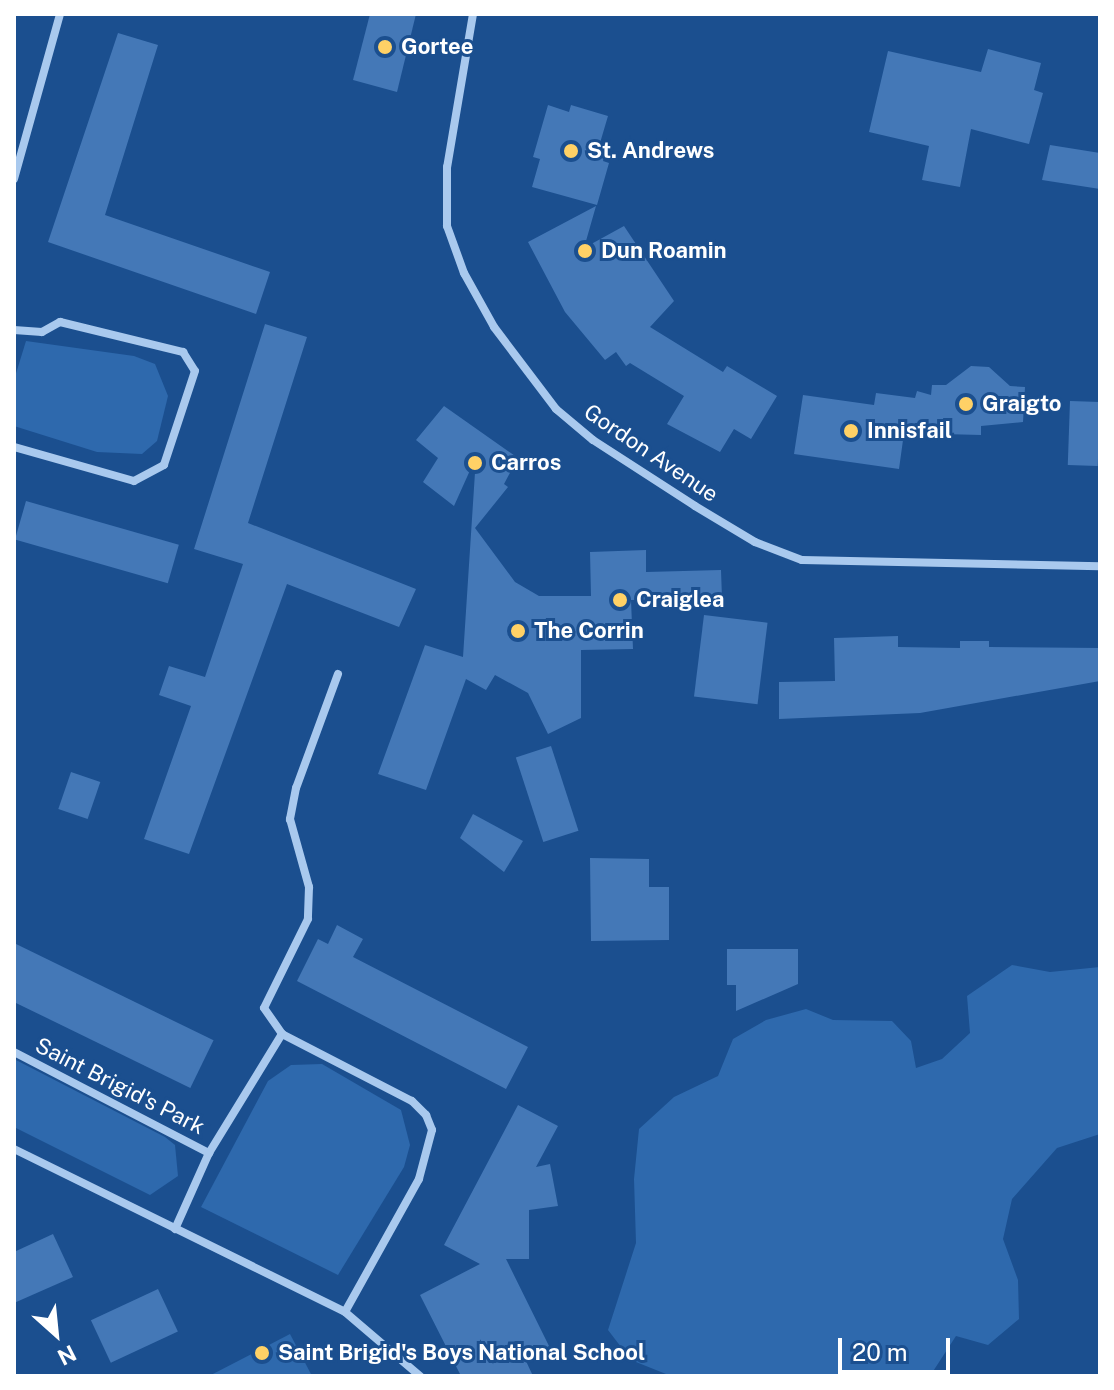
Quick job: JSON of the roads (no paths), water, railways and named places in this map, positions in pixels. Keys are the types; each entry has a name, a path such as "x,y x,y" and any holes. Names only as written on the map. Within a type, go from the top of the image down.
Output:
{"street":[{"path":"14,179 60,14"},
{"name":"Gordon Avenue","path":"473,14 447,167 447,226 488,316 556,409 593,440 695,506 755,542 802,560 1100,566"},
{"path":"14,330 42,332 60,322 183,352 195,371 164,465 134,481 14,447"},
{"path":"338,674 296,788 290,819 309,887 308,919 265,1003 270,1020 282,1034 412,1101 426,1115 432,1130 419,1179 345,1312"},
{"name":"Saint Brigid's Park","path":"175,1229 209,1153 282,1034"},
{"name":"Saint Brigid's Park","path":"14,1052 209,1153"},
{"path":"14,1149 345,1312 420,1376"}],"place":[{"name":"Gortee","path":"385,47"},
{"name":"St. Andrews","path":"571,151"},
{"name":"Dun Roamin","path":"585,251"},
{"name":"Graigto","path":"966,404"},
{"name":"Innisfail","path":"851,431"},
{"name":"Carros","path":"475,463"},
{"name":"Craiglea","path":"620,600"},
{"name":"The Corrin","path":"518,631"},
{"name":"Saint Brigid's Boys National School","path":"262,1353"}]}
